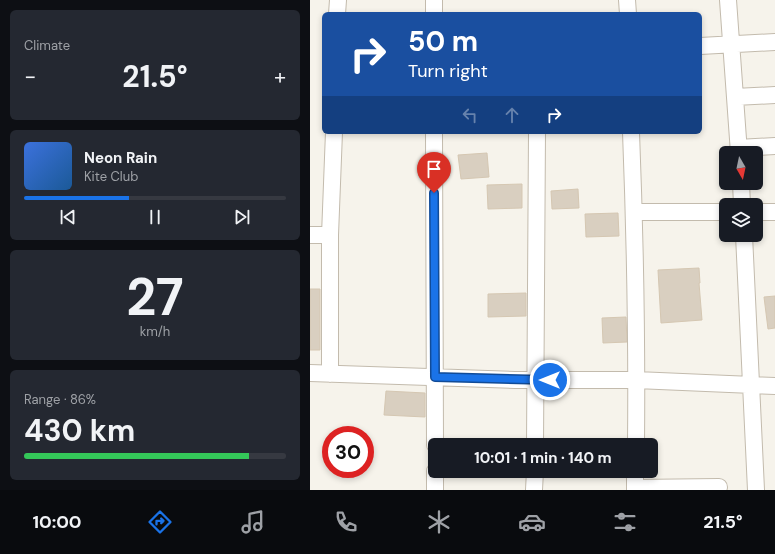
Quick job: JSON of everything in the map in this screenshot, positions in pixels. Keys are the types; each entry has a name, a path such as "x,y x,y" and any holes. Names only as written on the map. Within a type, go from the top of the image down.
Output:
{"street":[{"path":"337,12 338,0"},
{"path":"434,0 434,12"},
{"path":"627,0 628,12"},
{"path":"728,0 738,146"},
{"path":"702,46 775,42"},
{"path":"735,97 775,94"},
{"path":"330,374 330,235 334,134"},
{"path":"434,134 435,438"},
{"path":"535,438 537,134"},
{"path":"631,134 634,212 636,438"},
{"path":"763,147 775,146"},
{"path":"634,212 719,212"},
{"path":"763,212 775,212"},
{"path":"310,235 330,235"},
{"path":"744,242 756,490"},
{"path":"310,373 535,380 636,380 775,386"},
{"path":"435,478 435,490"},
{"path":"534,490 535,478"},
{"path":"635,478 635,489 719,487"}],"building":[{"path":"487,153 489,177 461,179 458,155"},
{"path":"522,184 522,208 488,209 487,185"},
{"path":"578,189 579,208 552,209 551,191"},
{"path":"618,213 619,236 586,237 585,214"},
{"path":"699,268 702,320 661,323 658,270"},
{"path":"310,289 320,289 320,350 310,350"},
{"path":"526,293 526,316 488,317 488,294"},
{"path":"775,296 775,328 768,329 764,297"},
{"path":"626,317 627,342 603,343 602,318"},
{"path":"386,391 425,393 425,417 384,415"}],"route":[{"path":"434,193 435,377 550,380"}]}
